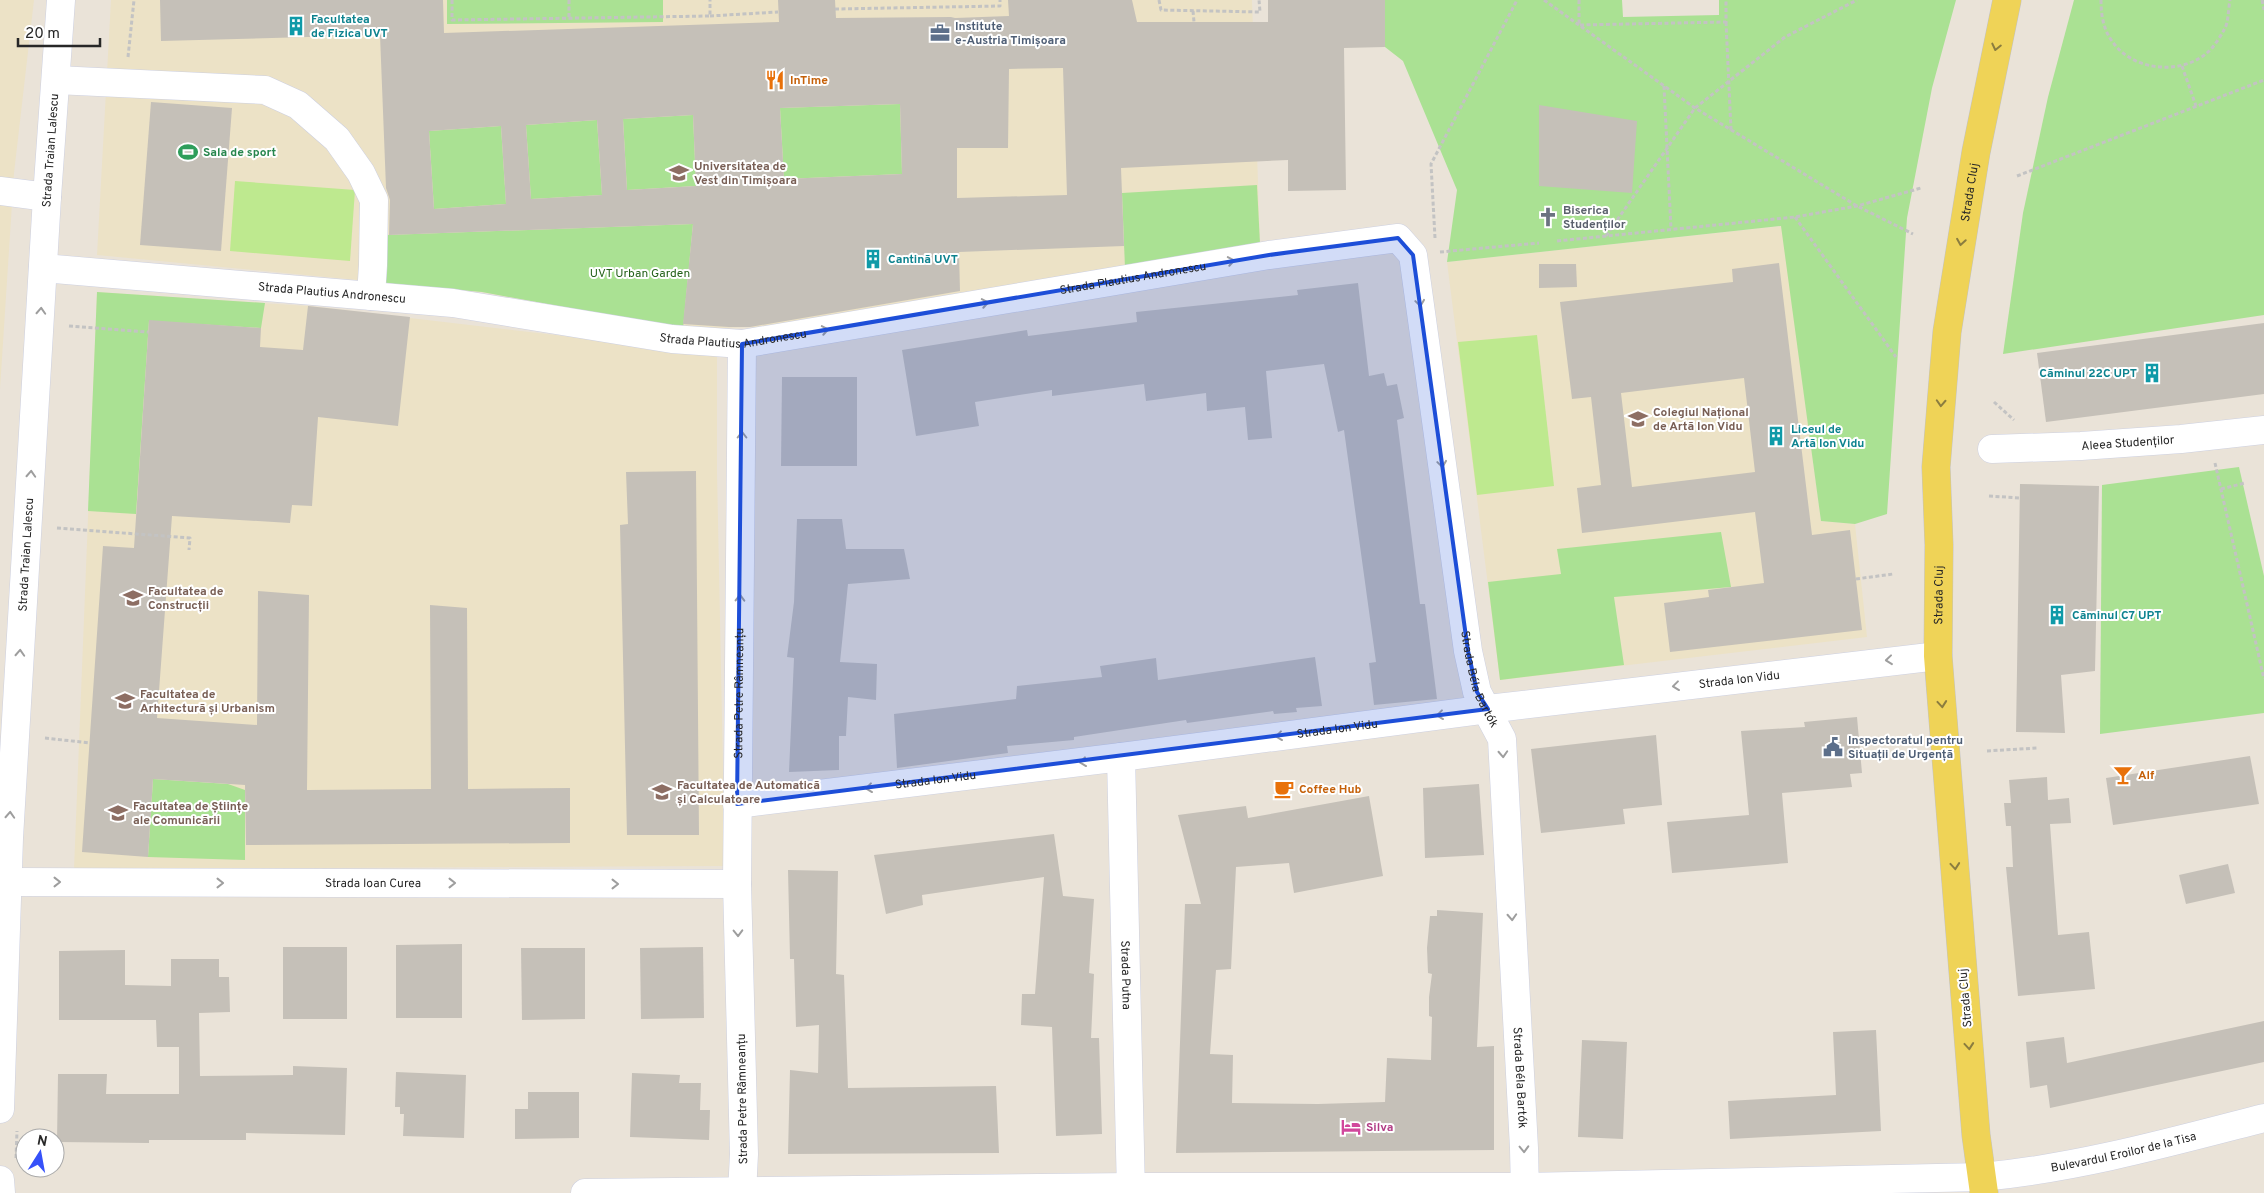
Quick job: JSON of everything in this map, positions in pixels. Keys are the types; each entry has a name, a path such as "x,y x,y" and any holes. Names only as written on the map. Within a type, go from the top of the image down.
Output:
{"main road":[{"name":"Strada Cluj","path":"1983,1185 1976,1135 1938,656 1939,545 1936,467 1947,332 1976,152 2008,0"}],"street":[{"name":"Strada Traian Lalescu","path":"0,1109 6,865 61,0"},
{"path":"56,80 265,90 298,105 338,139 361,173 374,200 371,296"},
{"path":"0,191 47,197"},
{"name":"Strada Plautius Andronescu","path":"43,268 453,303 672,339 742,344 1269,255 1398,238 1425,254"},
{"name":"Strada Béla Bartók","path":"1425,254 1468,651 1477,692 1488,709 1502,739 1525,1190"},
{"name":"Strada Petre Râmneanțu","path":"742,344 737,804 737,884 744,1154 742,1192"},
{"name":"Aleea Studenților","path":"1992,449 2082,446 2264,430"},
{"name":"Strada Ion Vidu","path":"737,804 1121,757 1488,709 1938,656"},
{"name":"Strada Putna","path":"1121,757 1131,1190"},
{"name":"Strada Ioan Curea","path":"6,865 737,884"},
{"name":"Bulevardul Eroilor de la Tisa","path":"585,1193 1525,1190 1983,1185 2028,1173 2128,1153 2264,1118"},
{"path":"0,1180 2,1193"}],"path":[{"path":"126,83 134,0"},
{"path":"452,0 452,20 710,16 778,12"},
{"path":"569,0 569,17"},
{"path":"710,0 710,16"},
{"path":"835,9 1000,6 1000,0"},
{"path":"1159,0 1162,10 1260,12 1259,0"},
{"path":"1516,0 1431,164 1425,254 1539,243"},
{"path":"1544,0 1695,108 1857,206 1913,234"},
{"path":"1578,0 1579,25"},
{"path":"1726,0 1731,130"},
{"path":"1606,236 1695,108 1785,37 1857,0"},
{"path":"2102,0 2101,17 2112,41 2131,59 2156,68 2182,66 2208,52 2225,28 2230,0"},
{"path":"2262,0 2264,10"},
{"path":"1194,11 1194,22"},
{"path":"1579,25 1726,22"},
{"path":"2182,66 2196,106"},
{"path":"2017,176 2264,80"},
{"path":"1664,86 1671,229"},
{"path":"1557,241 1795,217 1857,206 1920,188"},
{"path":"1795,217 1896,357"},
{"path":"69,326 148,332"},
{"path":"2208,436 2264,679"},
{"path":"2221,489 2245,483"},
{"path":"1989,496 2020,498"},
{"path":"58,528 190,538 189,550"},
{"path":"1856,579 1893,574"},
{"path":"45,738 90,743"},
{"path":"1987,751 2037,748"}],"highlighted area":[{"path":"1398,238 1413,255 1468,651 1477,692 1488,709 737,804 742,344 1269,255"}],"shaded area":[{"path":"0,0 34,0 14,173 0,389"},
{"name":"Universitatea de Vest din Timișoara","path":"111,0 1252,0 1260,244 794,326 683,329 482,292 97,255"},
{"name":"Colegiul Național de Artă Ion Vidu","path":"1782,226 1821,521 1855,524 1867,637 1500,680 1447,262"},
{"path":"97,292 308,306 717,354 717,472 725,866 74,869"}],"green space":[{"path":"447,0 663,0 663,22 447,24"},
{"path":"1385,0 1622,0 1623,17 1719,15 1719,0 1956,0 1932,88 1907,218 1887,514 1855,524 1821,521 1781,226 1447,262 1457,190 1403,61 1385,47"},
{"path":"2074,0 2264,0 2264,315 2003,354 2023,213 2048,97"},
{"path":"900,104 902,174 784,179 780,108"},
{"path":"693,115 696,186 627,190 623,119"},
{"path":"597,120 602,195 531,199 526,125"},
{"path":"501,126 506,204 434,209 429,131"},
{"path":"235,181 355,190 350,261 230,251"},
{"path":"1257,185 1260,244 1125,268 1122,193"},
{"name":"UVT Urban Garden","path":"693,224 683,329 482,292 383,283 387,235"},
{"path":"97,292 265,303 261,328 149,321 136,514 88,511"},
{"path":"1537,335 1554,486 1477,495 1458,342"},
{"path":"2239,467 2264,576 2264,713 2100,734 2102,485"},
{"path":"1721,532 1731,587 1614,597 1624,665 1500,680 1488,582 1561,574 1557,549"},
{"path":"153,779 228,784 245,790 245,860 148,857"}],"building":[{"path":"160,0 443,0 444,33 779,22 778,0 835,0 836,18 955,18 1009,16 1008,0 1132,0 1137,22 1268,22 1268,0 1385,0 1385,47 1344,48 1346,190 1288,191 1288,160 1121,168 1124,246 959,252 960,291 750,327 683,324 693,224 389,235 390,200 386,188 380,35 161,41","holes":["1063,68 1067,195 957,198 957,148 1008,148 1009,69","900,104 902,174 784,179 780,108","693,115 696,186 627,190 623,119","597,120 602,195 531,199 526,125","501,126 506,204 434,209 429,131"]},
{"name":"Sala de sport","path":"151,102 232,108 221,251 140,245"},
{"name":"Biserica Studenților","path":"1539,105 1637,121 1632,193 1539,186"},
{"name":"Liceul de Artă Ion Vidu","path":"1779,263 1812,535 1850,530 1862,630 1670,652 1664,603 1709,597 1708,590 1764,583 1755,512 1582,533 1577,488 1601,485 1591,397 1572,399 1560,302 1733,282 1732,269","holes":["1744,378 1755,472 1632,487 1621,393"]},
{"path":"1539,264 1576,264 1577,287 1539,288"},
{"path":"1358,283 1369,376 1384,373 1387,386 1397,384 1404,418 1397,420 1420,604 1425,604 1437,699 1374,705 1369,663 1376,662 1344,430 1338,432 1324,364 1266,371 1272,438 1248,440 1245,407 1207,411 1206,393 1146,401 1144,384 1052,396 1052,390 975,402 979,426 916,436 902,350 1027,330 1028,336 1137,322 1136,312 1298,295 1297,290"},
{"path":"308,306 410,317 398,426 318,417 312,506 292,505 290,523 172,516 157,718 257,725 258,591 309,595 307,790 431,789 430,605 467,608 468,789 570,788 570,843 246,845 245,785 153,779 148,857 82,852 103,546 134,548 149,320 261,328 260,347 303,350"},
{"name":"Căminul 22C UPT","path":"2264,323 2264,394 2046,422 2037,353"},
{"path":"782,377 857,377 857,466 781,466"},
{"path":"696,471 699,835 627,835 620,525 628,524 626,472"},
{"name":"Căminul C7 UPT","path":"2020,484 2099,486 2095,671 2061,675 2065,733 2016,732"},
{"path":"797,519 842,519 846,549 904,549 910,579 848,584 840,662 877,664 876,700 848,697 846,736 839,736 839,770 789,772 794,658 787,657 794,602"},
{"path":"1315,657 1322,706 1296,708 1297,712 1274,714 1273,711 1187,723 1186,720 1074,737 1074,740 1007,746 1008,753 897,768 894,714 1016,699 1017,686 1102,677 1100,666 1156,658 1158,680"},
{"path":"1857,717 1862,773 1850,774 1852,787 1782,793 1788,863 1672,873 1667,822 1749,815 1741,731 1805,727 1804,722"},
{"path":"1656,735 1662,805 1623,809 1625,824 1541,833 1531,749"},
{"path":"2250,756 2259,804 2113,825 2106,778"},
{"path":"2047,777 2048,800 2069,798 2071,823 2050,824 2058,935 2089,932 2095,989 2018,996 2006,867 2013,867 2011,826 2006,826 2004,803 2011,803 2009,780"},
{"path":"1479,784 1484,855 1425,858 1423,788"},
{"path":"1369,796 1383,876 1294,893 1289,863 1236,867 1231,969 1216,970 1210,1054 1233,1055 1232,1103 1318,1104 1385,1102 1387,1058 1431,1060 1432,1017 1429,1016 1429,997 1432,974 1428,973 1427,948 1430,916 1437,916 1437,910 1483,913 1477,1047 1494,1046 1494,1150 1176,1153 1185,904 1201,904 1178,815 1246,806 1248,818"},
{"path":"1054,834 1063,896 1094,899 1089,973 1094,974 1091,1038 1099,1038 1102,1134 1056,1136 1052,1027 1021,1025 1022,994 1035,994 1044,877 922,895 923,905 886,914 874,855"},
{"path":"2228,864 2235,893 2186,904 2179,875"},
{"path":"788,870 838,871 836,974 844,975 848,1088 996,1086 999,1153 788,1154 790,1070 818,1073 819,1025 796,1027 794,959 790,959"},
{"path":"462,944 462,1018 396,1018 396,945"},
{"path":"283,947 347,947 347,1019 283,1019"},
{"path":"703,947 704,1018 641,1019 640,948"},
{"path":"521,948 585,948 585,1019 522,1020"},
{"path":"125,950 125,985 171,986 171,959 219,959 219,977 229,977 230,1012 199,1013 200,1076 293,1075 293,1066 347,1068 345,1135 246,1133 246,1140 149,1140 149,1143 65,1142 65,1128 57,1128 58,1074 107,1074 106,1094 179,1094 179,1047 157,1047 156,1020 59,1020 59,951"},
{"path":"2264,1021 2264,1062 2050,1108 2047,1085 2030,1088 2026,1042 2064,1037 2067,1063"},
{"path":"1876,1030 1881,1131 1730,1139 1728,1101 1836,1095 1833,1032"},
{"path":"1582,1040 1627,1042 1623,1139 1578,1137"},
{"path":"396,1072 466,1075 464,1138 403,1136 404,1114 400,1114 400,1107 395,1107"},
{"path":"632,1073 680,1075 679,1083 701,1083 700,1110 710,1110 709,1140 630,1137"},
{"path":"528,1092 579,1092 579,1138 515,1139 515,1109 528,1109"}],"place":[{"name":"Facultatea de Fizica UVT","path":"296,26"},
{"name":"Institute e-Austria Timișoara","path":"940,33"},
{"name":"InTime","path":"775,80"},
{"name":"Sala de sport","path":"188,152"},
{"name":"Universitatea de Vest din Timișoara","path":"679,173"},
{"name":"Biserica Studenților","path":"1548,217"},
{"name":"Cantină UVT","path":"873,259"},
{"name":"Căminul 22C UPT","path":"2152,373"},
{"name":"Colegiul Național de Artă Ion Vidu","path":"1638,419"},
{"name":"Liceul de Artă Ion Vidu","path":"1776,436"},
{"name":"Facultatea de Construcții","path":"133,598"},
{"name":"Căminul C7 UPT","path":"2057,615"},
{"name":"Facultatea de Arhitectură și Urbanism","path":"125,701"},
{"name":"Inspectoratul pentru Situații de Urgență","path":"1833,747"},
{"name":"Alf","path":"2123,775"},
{"name":"Coffee Hub","path":"1284,789"},
{"name":"Facultatea de Automatică și Calculatoare","path":"662,792"},
{"name":"Facultatea de Științe ale Comunicării","path":"118,813"},
{"name":"Silva","path":"1351,1127"}]}
